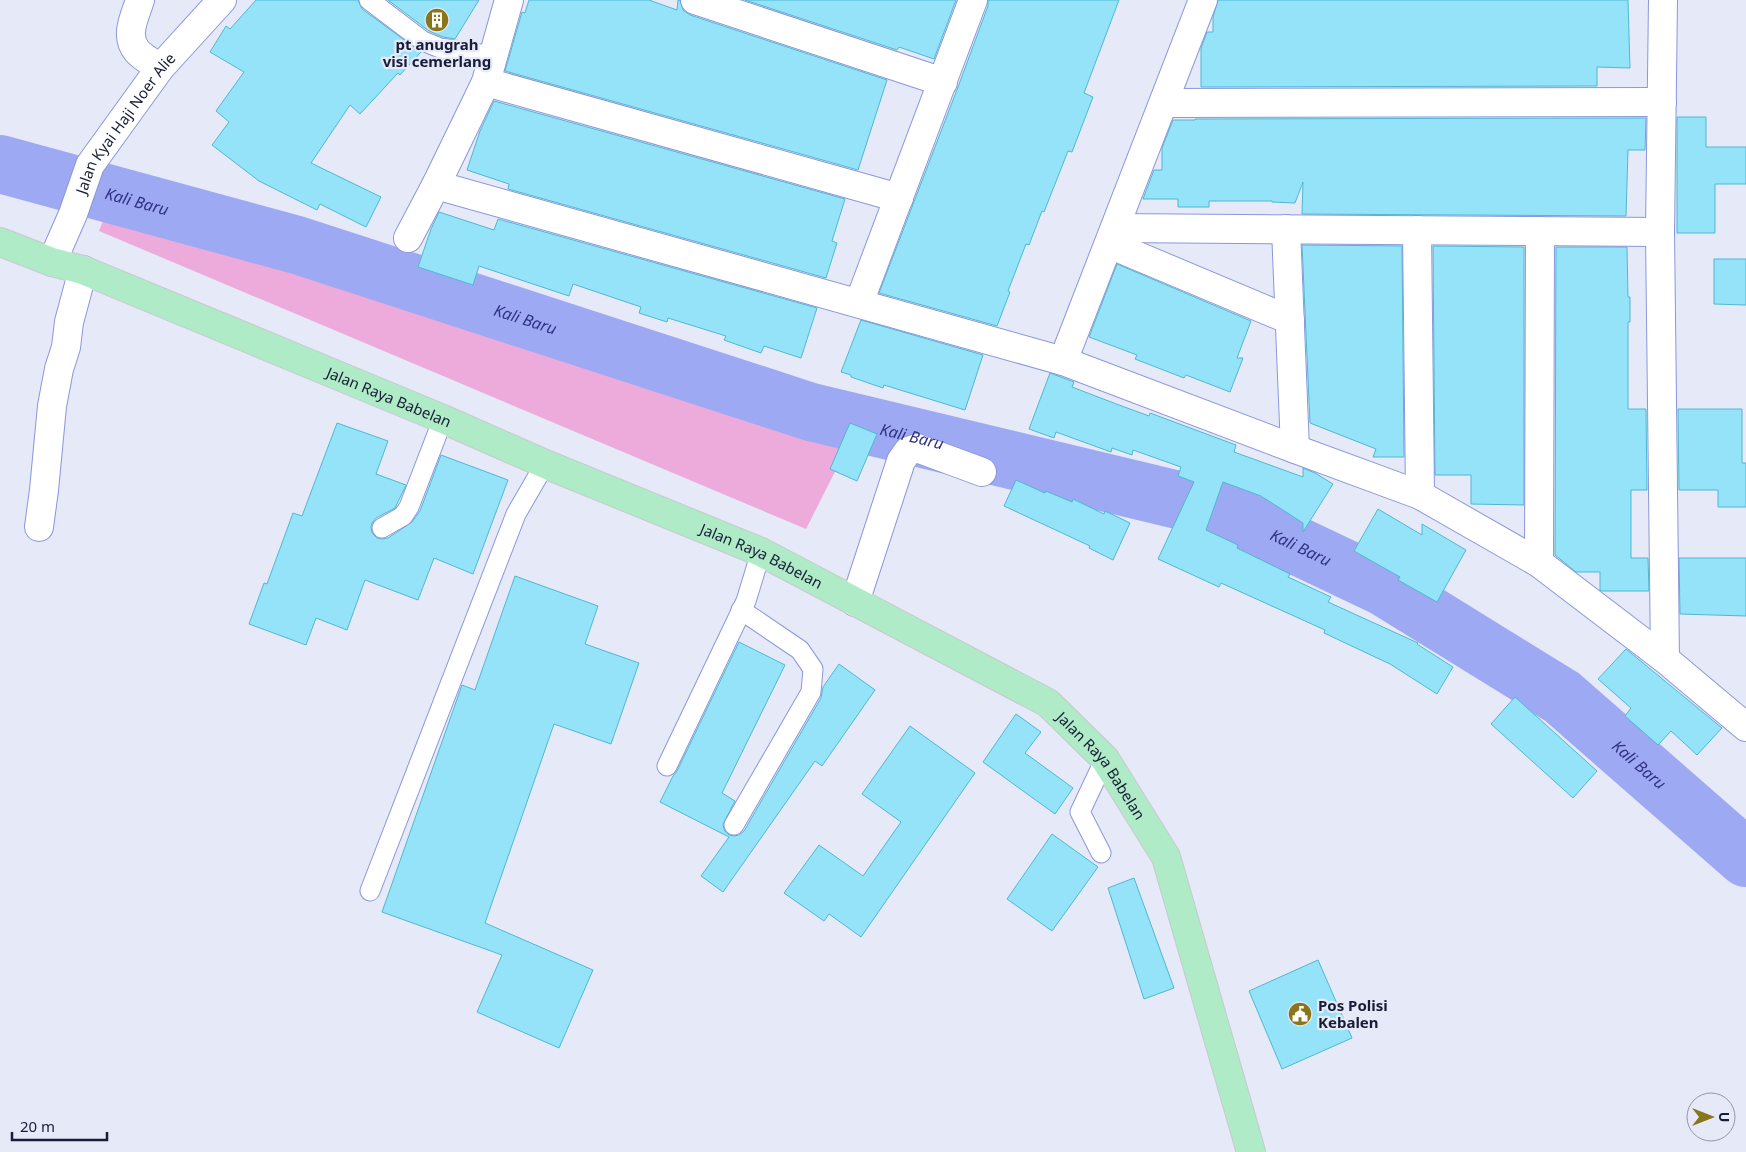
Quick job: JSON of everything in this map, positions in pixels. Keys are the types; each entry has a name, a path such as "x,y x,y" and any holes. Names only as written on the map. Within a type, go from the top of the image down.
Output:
{"main road":[{"name":"Jalan Raya Babelan","path":"0,242 52,262 83,270 444,420 544,464 761,552 1048,703 1105,759 1166,857 1251,1152"}],"street":[{"path":"140,0 132,25 130,39 137,51 160,68"},
{"name":"Jalan Kyai Haji Noer Alie","path":"52,262 90,165 160,68 222,0"},
{"path":"408,238 486,82 508,0"},
{"path":"695,0 943,82"},
{"path":"859,303 974,0"},
{"path":"1063,361 1203,0"},
{"path":"1663,0 1660,232 1665,658"},
{"path":"486,82 899,198"},
{"path":"1164,104 1662,102"},
{"path":"436,185 1063,361 1295,450 1420,495 1539,563 1665,658 1746,727"},
{"path":"1112,236 1286,229 1660,232"},
{"path":"1286,229 1295,450"},
{"path":"1418,230 1420,495"},
{"path":"1539,563 1540,231"},
{"path":"1112,236 1290,320"},
{"path":"39,527 52,406 59,369 66,347 69,322 83,270"},
{"path":"856,602 901,460 908,450 916,448 982,472"}],"lane":[{"path":"369,0 424,41 440,48 494,56"},
{"path":"382,528 403,516 409,507 444,420"},
{"path":"370,891 516,514 544,464"},
{"path":"667,766 746,601 761,552"},
{"path":"734,825 811,692 813,668 800,650 741,610"},
{"path":"1101,853 1080,812 1105,759"}],"shaded area":[{"path":"109,206 850,442 806,529 99,231"}],"building":[{"path":"256,0 358,0 362,9 421,52 400,75 398,73 360,114 350,105 311,163 381,197 366,227 320,204 317,210 259,181 212,145 229,122 216,111 244,72 210,52 226,26 230,29"},
{"name":"pt anugrah visi cemerlang","path":"388,0 479,0 455,39 443,37 429,31"},
{"path":"529,0 649,0 677,10 678,0 680,0 683,10 690,15 887,80 858,170 505,71 522,12 525,13"},
{"path":"745,0 956,0 934,59 899,47 897,50"},
{"path":"988,0 1119,0 1084,93 1093,97 1072,152 1068,151 1044,212 1042,211 1029,245 1026,244 997,326 879,293 958,87 988,6"},
{"path":"1218,0 1628,0 1630,68 1597,67 1597,86 1201,87 1201,48 1207,32 1213,32 1213,17"},
{"path":"494,101 845,199 832,241 837,243 826,278 508,189 509,184 467,170 480,131"},
{"path":"1677,117 1706,117 1706,147 1746,147 1746,184 1715,184 1715,233 1677,233"},
{"path":"1646,118 1645,150 1628,150 1626,216 1302,214 1303,182 1295,203 1209,201 1209,207 1178,207 1178,199 1143,199 1154,170 1162,170 1162,148 1173,120"},
{"path":"439,212 494,230 498,219 817,308 801,358 764,346 761,353 724,340 726,336 668,318 667,322 639,313 641,307 573,284 569,296 479,266 473,285 418,267"},
{"path":"1302,245 1402,246 1404,457 1373,457 1376,449 1310,423"},
{"path":"1433,246 1524,247 1524,505 1471,504 1471,475 1435,475"},
{"path":"1556,247 1627,247 1628,297 1630,297 1630,322 1628,322 1628,409 1646,409 1647,490 1631,490 1631,558 1648,558 1649,591 1602,591 1600,590 1600,572 1576,572 1555,555"},
{"path":"1714,259 1746,259 1746,305 1714,304"},
{"path":"1117,264 1251,321 1237,358 1243,358 1230,392 1186,375 1184,378 1135,359 1137,355 1089,337"},
{"path":"861,320 983,355 965,410 884,385 883,388 841,372"},
{"path":"1050,373 1074,382 1072,387 1149,416 1150,413 1236,445 1234,452 1303,477 1303,468 1333,484 1303,532 1303,523 1261,496 1223,482 1206,530 1238,545 1237,548 1290,574 1288,577 1331,597 1328,602 1418,643 1453,667 1437,694 1390,664 1324,633 1325,630 1221,583 1219,587 1158,559 1194,482 1178,476 1181,467 1133,450 1132,455 1112,448 1111,452 1056,432 1054,438 1029,429"},
{"path":"1678,409 1742,409 1742,463 1746,463 1746,507 1718,507 1718,490 1679,490"},
{"path":"337,423 388,441 376,474 406,485 395,508 376,518 372,523 372,533 377,538 388,538 412,522 420,511 441,455 508,480 473,574 434,558 418,600 365,580 347,630 316,618 306,645 249,624 264,583 267,584 293,513 302,516"},
{"path":"850,423 877,434 857,481 830,469"},
{"path":"1016,480 1072,502 1073,499 1104,514 1105,511 1130,523 1113,560 1089,548 1090,546 1004,506"},
{"path":"1378,509 1422,535 1422,524 1466,550 1437,602 1398,580 1400,577 1354,551"},
{"path":"1679,558 1746,558 1746,616 1680,614"},
{"path":"515,576 598,606 585,644 639,663 611,744 554,724 485,923 593,970 559,1048 477,1012 502,955 382,912 462,685 475,690"},
{"path":"739,642 785,665 722,793 735,801 723,824 724,830 729,835 739,835 744,831 821,698 823,687 839,664 875,690 822,766 815,761 723,892 701,876 729,837 660,802 677,771"},
{"path":"1626,649 1722,728 1697,755 1671,731 1658,745 1625,716 1631,708 1598,679"},
{"path":"1515,697 1597,771 1573,798 1491,724"},
{"path":"1016,714 1041,732 1025,753 1073,788 1055,814 983,762"},
{"path":"910,726 975,773 861,937 829,914 824,921 784,893 819,845 863,876 901,822 862,794"},
{"path":"1052,834 1098,867 1052,931 1007,899"},
{"path":"1134,878 1174,988 1144,999 1108,888"},
{"name":"Pos Polisi Kebalen","path":"1318,960 1352,1038 1282,1069 1249,991"}],"waterway":[{"name":"Kali Baru","path":"0,164 297,245 811,412 1224,511 1384,587 1562,697 1746,858"}],"place":[{"name":"pt anugrah visi cemerlang","path":"437,20"},
{"name":"Pos Polisi Kebalen","path":"1300,1014"}]}
